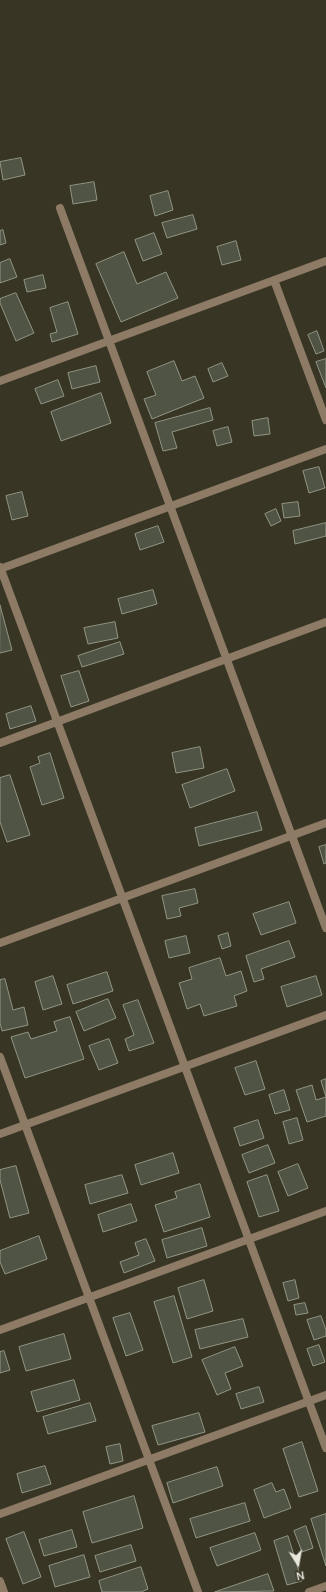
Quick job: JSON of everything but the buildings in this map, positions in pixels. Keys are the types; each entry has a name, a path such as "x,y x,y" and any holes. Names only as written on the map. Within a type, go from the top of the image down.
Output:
{"street":[{"path":"60,208 326,928"},
{"path":"0,381 326,261"},
{"path":"274,280 326,420"},
{"path":"326,449 0,568 326,1448"},
{"path":"0,743 326,622"},
{"path":"0,943 326,823"},
{"path":"0,1134 326,1015"},
{"path":"0,1057 198,1592"},
{"path":"0,1330 326,1211"},
{"path":"0,1514 326,1395"},
{"path":"0,1580 4,1592"},
{"path":"309,1592 326,1586"}]}
